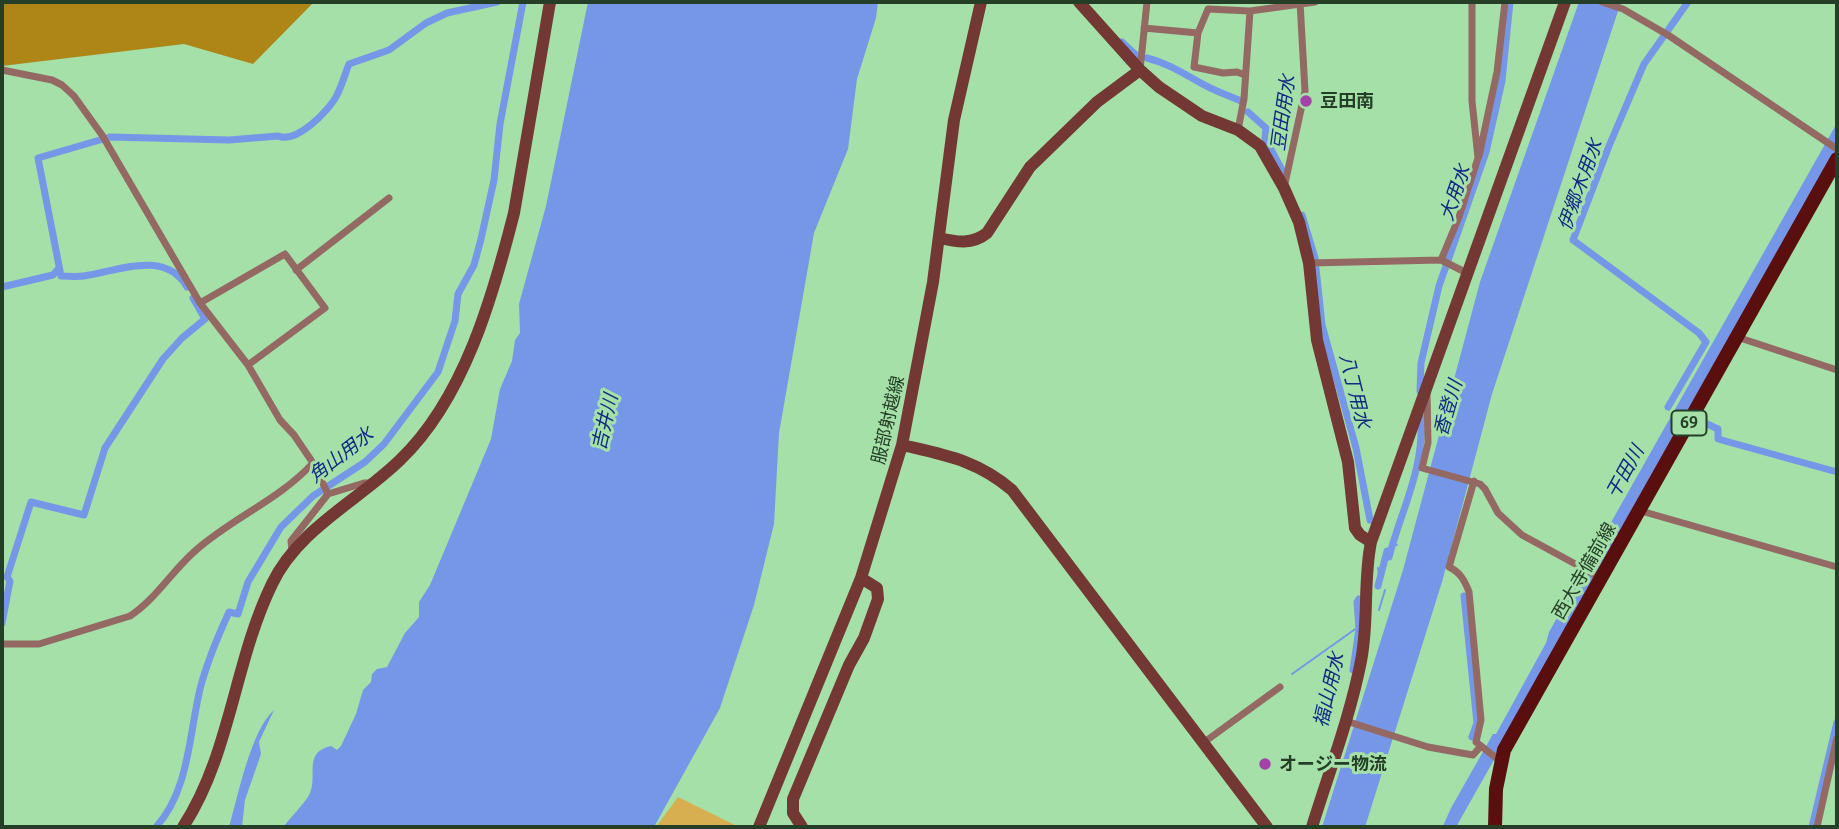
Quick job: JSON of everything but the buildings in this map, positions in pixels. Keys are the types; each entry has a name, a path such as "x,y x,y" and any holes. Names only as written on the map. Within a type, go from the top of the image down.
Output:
{"main road":[{"name":"西大寺備前線","path":"1495,827 1498,760 1641,511 1837,159"}],"street":[{"path":"183,827 207,785 271,584 292,552 311,533 374,483 424,436 445,404 471,349 506,246 514,213 550,2"},
{"name":"服部射越線","path":"759,827 861,578 902,445 924,338 954,120 981,2"},
{"path":"1079,2 1140,70 1186,106 1202,116 1238,130 1260,146 1284,188 1299,222 1309,263 1317,340 1348,462 1356,528 1360,535 1371,542"},
{"path":"939,239 966,242 978,240 987,233 1030,167 1097,102 1140,70 1147,2"},
{"path":"1245,75 1194,67 1198,33 1208,9 1250,10 1315,2"},
{"path":"1472,2 1472,101 1478,158"},
{"path":"1445,263 1486,127 1497,72 1505,2"},
{"path":"1312,827 1348,722 1365,640 1367,561 1371,542 1565,2"},
{"path":"1602,2 1623,9 1668,35 1837,149"},
{"path":"1284,188 1305,91 1300,3"},
{"path":"1238,130 1242,114 1250,10"},
{"path":"1144,28 1198,33"},
{"path":"2,70 52,80 74,96 102,135 200,303 248,365 280,420 295,435 328,494"},
{"path":"296,270 389,198"},
{"path":"200,303 285,254 325,308 248,365"},
{"path":"1309,263 1445,263 1467,273"},
{"path":"1737,337 1837,370"},
{"path":"1426,389 1428,443 1422,468 1472,481 1485,489 1498,513 1521,535 1601,578"},
{"path":"902,445 961,459 982,468 1012,490 1266,827"},
{"path":"2,643 39,644 131,616 143,608 195,551 299,478 313,463"},
{"path":"1472,481 1449,567 1465,581 1469,592 1481,720 1476,742 1498,760"},
{"path":"292,552 291,541 328,494 364,482 374,483"},
{"path":"1641,511 1837,567"},
{"path":"802,827 793,813 793,799 878,600 877,589 861,578"},
{"path":"1203,743 1280,687"},
{"path":"1348,722 1428,747 1473,755 1482,747"},
{"path":"1817,827 1837,738"}],"shaded area":[{"path":"2,2 314,2 253,64 184,44 2,66"},
{"path":"678,797 739,827 656,827"}],"water":[{"name":"吉井川","path":"588,2 878,2 876,18 857,79 848,149 814,233 779,433 774,524 754,605 720,708 654,827 283,827 308,797 316,754 331,746 337,750 341,746 356,714 363,690 371,682 372,674 377,669 387,667 405,633 419,617 419,602 430,585 491,439 500,389 512,361 515,340 520,333 519,304 546,206"},
{"name":"香登川","path":"1579,2 1621,2 1492,394 1442,582 1365,827 1322,827 1403,570 1480,282"},
{"path":"1837,123 1837,154 1456,827 1440,827 1443,826 1493,734 1496,734 1546,643 1549,632"},
{"path":"274,710 259,742 261,754 245,800 242,827 229,827 252,748 266,719"}],"waterway":[{"path":"187,287 178,275 154,266 140,265 84,276 61,276 38,158 110,137 229,140 294,135 311,125 333,102 349,64 389,50 426,23 447,13 497,2"},
{"name":"角山用水","path":"156,827 167,813 182,780 200,689 217,640 229,612 238,614 248,582 281,527 313,496 365,462 384,444 438,372 455,321 458,294 474,265 481,239 494,180 500,124 523,2"},
{"name":"大用水","path":"1420,391 1421,363 1439,286 1486,152 1502,81 1510,2"},
{"name":"伊郷木用水","path":"1668,407 1706,342 1699,333 1573,240 1644,64 1688,2"},
{"name":"八丁用水","path":"1122,42 1136,55"},
{"name":"八丁用水","path":"1147,58 1241,101"},
{"name":"八丁用水","path":"1248,112 1266,128 1265,138 1285,176"},
{"name":"八丁用水","path":"1302,215 1315,258"},
{"name":"角山用水","path":"2,287 53,275 59,268"},
{"name":"八丁用水","path":"1316,268 1322,325 1356,448 1370,520"},
{"path":"2,623 10,581 7,577 31,502 84,515 105,448 163,359 182,338 205,319 193,298"},
{"name":"大用水","path":"1389,557 1416,472 1421,417"},
{"name":"伊郷木用水","path":"1705,423 1718,429 1718,439 1837,472"},
{"name":"大用水","path":"1392,544 1397,545"},
{"name":"福山用水","path":"1378,586 1387,551"},
{"name":"福山用水","path":"1378,568 1379,574"},
{"path":"1379,610 1385,590"},
{"name":"大用水","path":"1464,596 1477,723 1472,737"},
{"name":"福山用水","path":"1353,670 1359,629 1359,599"},
{"path":"1292,674 1361,625"},
{"name":"伊郷木用水","path":"1812,827 1837,722"}],"place":[{"name":"豆田南","path":"1306,101"},
{"name":"オージー物流","path":"1265,764"}],"water label":[{"name":"豆田用水","path":"1283,113"},
{"name":"干田川","path":"1625,472"}]}
